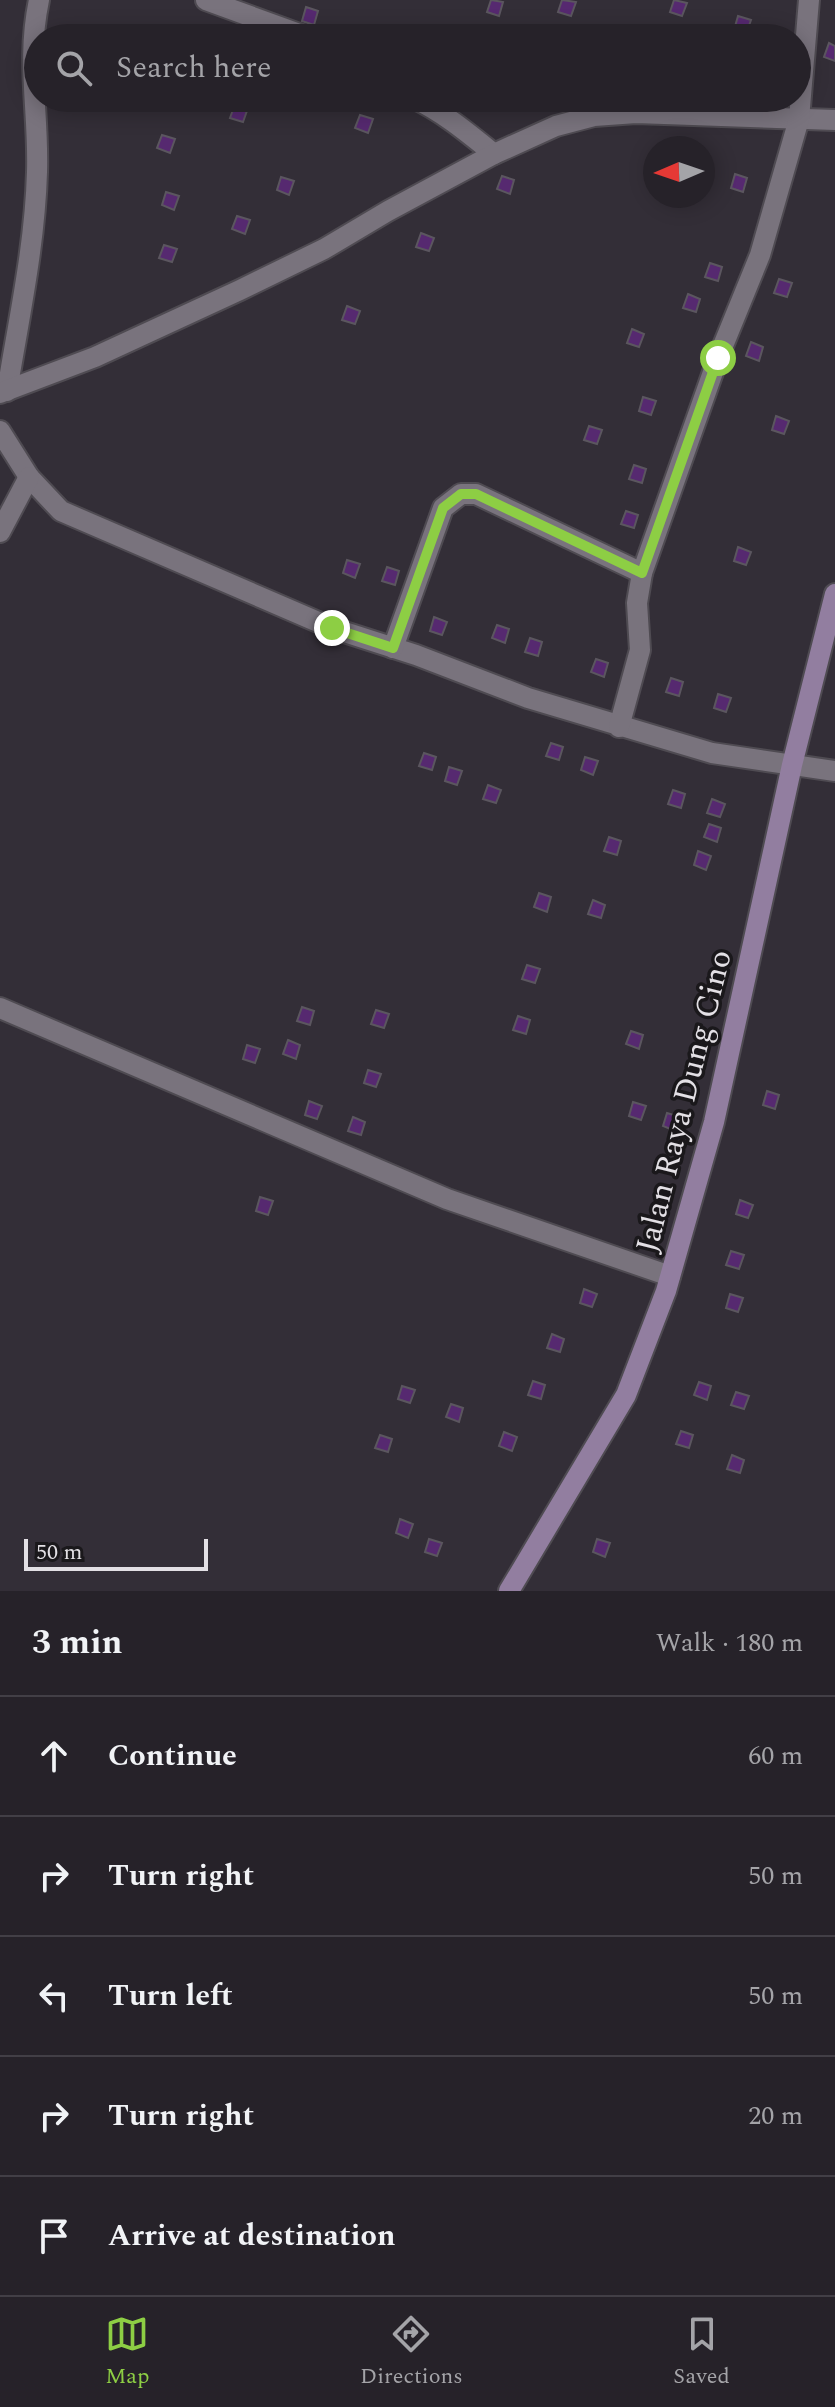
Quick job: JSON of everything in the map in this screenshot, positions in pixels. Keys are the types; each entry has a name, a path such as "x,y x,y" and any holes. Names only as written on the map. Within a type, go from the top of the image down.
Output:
{"street":[{"path":"36,24 39,0"},
{"path":"206,0 272,24"},
{"path":"807,24 809,0"},
{"path":"4,392 33,228 37,170 34,112"},
{"path":"438,112 494,154"},
{"path":"619,727 640,650 637,603 642,573 718,358 760,255 800,112"},
{"path":"4,392 95,357 240,290 324,249 494,154 556,126 594,116 636,113 835,120"},
{"path":"0,431 29,477 61,511 332,628 619,727 712,753 835,771"},
{"path":"0,532 29,477"},
{"path":"393,648 443,508 461,494 476,494 642,573"},
{"name":"Jalan Raya Dung Cino","path":"509,1591 626,1395 670,1276 714,1122 792,765 835,594"},
{"path":"0,1008 447,1199 670,1276"}],"building":[{"path":"491,0 503,2 499,16 487,12"},
{"path":"562,0 576,2 571,16 558,12"},
{"path":"674,0 687,3 682,16 670,12"},
{"path":"306,7 318,11 314,24 302,21"},
{"path":"738,16 751,20 750,24 736,24"},
{"path":"829,43 835,46 835,61 824,57"},
{"path":"232,112 247,112 243,122 230,118"},
{"path":"360,115 373,119 368,133 355,128"},
{"path":"162,135 175,139 170,153 157,148"},
{"path":"735,174 747,178 743,192 731,188"},
{"path":"502,176 514,180 510,194 497,189"},
{"path":"281,177 294,181 289,195 277,190"},
{"path":"166,192 179,196 174,210 162,205"},
{"path":"237,216 250,220 245,234 232,229"},
{"path":"421,233 434,238 429,251 416,247"},
{"path":"164,245 177,249 172,262 159,258"},
{"path":"710,263 722,267 718,281 705,277"},
{"path":"779,279 792,283 787,297 774,293"},
{"path":"688,294 700,299 696,312 683,308"},
{"path":"347,306 360,311 355,324 342,320"},
{"path":"632,329 644,334 639,347 627,343"},
{"path":"751,342 763,347 759,361 746,356"},
{"path":"643,397 656,401 651,415 639,411"},
{"path":"776,416 789,421 784,434 772,430"},
{"path":"589,426 602,430 597,444 584,440"},
{"path":"634,465 646,469 642,483 629,479"},
{"path":"626,511 638,515 634,528 621,524"},
{"path":"738,547 751,552 746,565 734,561"},
{"path":"347,560 360,564 355,578 343,573"},
{"path":"387,567 399,571 395,585 382,581"},
{"path":"434,617 447,622 442,635 430,631"},
{"path":"497,625 509,629 505,643 492,638"},
{"path":"530,638 542,642 538,656 525,652"},
{"path":"596,659 608,663 604,677 591,672"},
{"path":"671,678 683,682 679,696 666,692"},
{"path":"718,694 731,698 726,712 714,708"},
{"path":"551,743 563,747 559,760 546,756"},
{"path":"424,753 436,757 432,770 419,766"},
{"path":"585,757 598,761 593,775 581,770"},
{"path":"449,767 462,771 457,785 445,781"},
{"path":"488,785 501,790 496,803 483,799"},
{"path":"673,790 685,794 681,808 668,804"},
{"path":"712,799 725,804 720,817 707,813"},
{"path":"709,824 721,828 717,842 704,837"},
{"path":"609,837 621,841 617,855 604,851"},
{"path":"698,851 711,856 706,870 694,865"},
{"path":"539,893 551,897 547,912 534,907"},
{"path":"593,900 605,905 601,918 588,914"},
{"path":"527,965 540,969 535,983 522,979"},
{"path":"302,1007 314,1011 310,1025 297,1021"},
{"path":"376,1010 389,1014 384,1028 371,1024"},
{"path":"518,1016 530,1020 526,1034 513,1030"},
{"path":"631,1031 643,1035 639,1049 626,1044"},
{"path":"288,1040 300,1045 296,1059 283,1054"},
{"path":"247,1045 260,1049 255,1063 243,1059"},
{"path":"368,1070 381,1074 376,1087 364,1083"},
{"path":"767,1091 779,1095 775,1109 763,1105"},
{"path":"309,1101 322,1106 317,1119 305,1115"},
{"path":"633,1102 646,1106 641,1120 629,1116"},
{"path":"667,1113 680,1117 675,1131 663,1126"},
{"path":"353,1117 365,1122 361,1135 348,1131"},
{"path":"260,1197 273,1201 268,1215 256,1211"},
{"path":"740,1200 753,1205 748,1218 736,1214"},
{"path":"731,1251 744,1255 739,1269 726,1265"},
{"path":"584,1289 597,1294 592,1307 580,1303"},
{"path":"730,1294 743,1298 738,1312 726,1308"},
{"path":"552,1334 564,1339 560,1352 547,1348"},
{"path":"533,1381 545,1385 541,1399 528,1395"},
{"path":"699,1382 711,1386 707,1400 694,1395"},
{"path":"402,1386 415,1390 410,1403 398,1399"},
{"path":"736,1392 749,1396 744,1409 731,1405"},
{"path":"451,1404 463,1408 459,1422 446,1417"},
{"path":"681,1431 693,1435 689,1448 676,1444"},
{"path":"504,1432 517,1437 512,1451 499,1446"},
{"path":"380,1435 392,1439 388,1452 375,1448"},
{"path":"732,1455 744,1460 740,1473 727,1469"},
{"path":"400,1519 413,1524 408,1538 396,1533"},
{"path":"429,1539 442,1543 437,1556 425,1552"},
{"path":"597,1539 610,1543 605,1557 593,1552"}],"route":[{"path":"332,628 393,648 443,508 461,494 476,494 642,573 718,358"}]}
